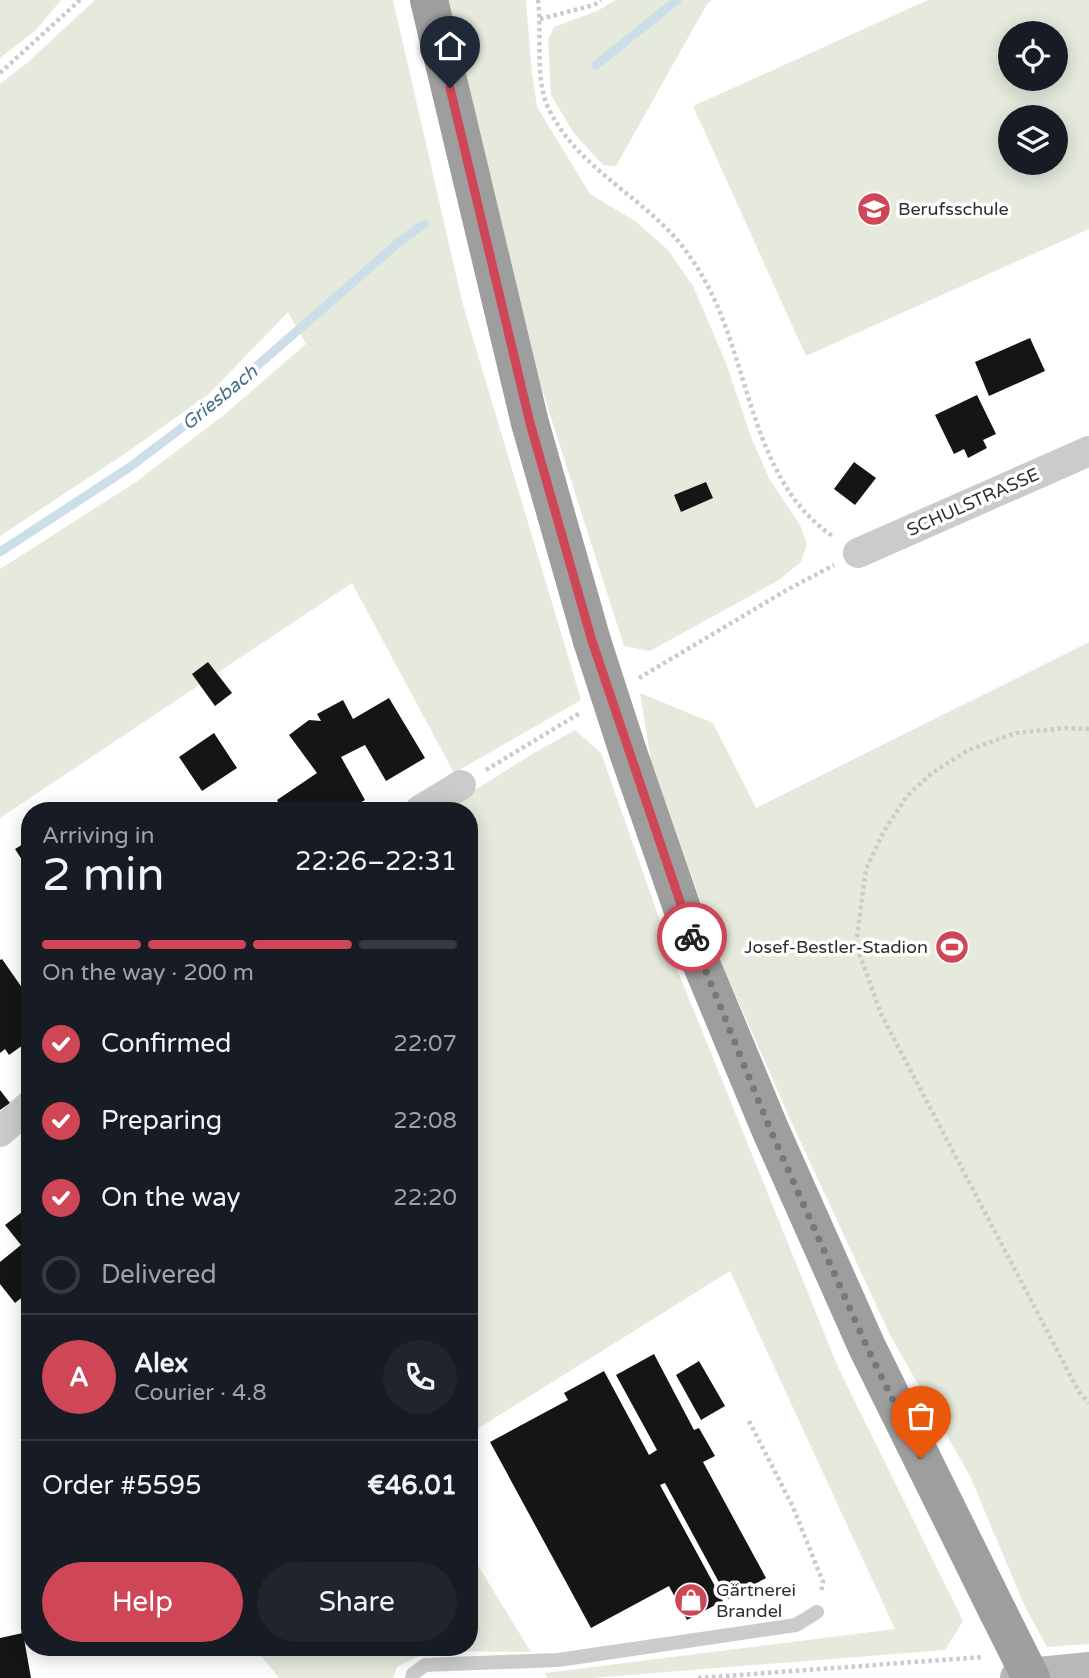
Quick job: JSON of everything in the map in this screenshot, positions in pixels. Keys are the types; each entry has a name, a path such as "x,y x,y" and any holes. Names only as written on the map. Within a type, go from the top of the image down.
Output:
{"highway":[{"path":"429,0 530,423 592,641 701,963 770,1129 867,1347 1031,1678"}],"main road":[{"path":"1007,1667 1089,1671"}],"street":[{"name":"SCHULSTRASSE","path":"858,553 1089,451"},
{"path":"433,802 461,785"},
{"path":"0,1132 21,1113"}],"lane":[{"path":"412,1678 413,1674 425,1665 558,1660 796,1625 817,1612"}],"path":[{"path":"0,73 80,0"},
{"path":"538,0 541,72 547,104 568,138 597,171 668,229 688,254 706,283 722,319 754,416 775,466 798,503 823,530 858,553 785,591 635,681"},
{"path":"540,19 594,5 601,0"},
{"path":"461,785 589,708"},
{"path":"1089,729 1066,728 1016,733 968,750 924,780 907,796 884,831 866,869 856,943 881,1014 1079,1392 1089,1403"},
{"path":"749,1421 793,1507 823,1583 817,1612"},
{"path":"698,1678 1007,1667"}],"shaded area":[{"path":"0,0 61,0 36,30 0,58"},
{"path":"95,0 393,0 463,305 581,700 454,773 352,583 0,818 0,569 136,482 224,415 306,344 288,312 209,394 126,453 0,536 0,84 27,63"},
{"path":"445,0 526,0 537,107 590,194 635,221 668,250 693,286 726,363 751,437 770,480 800,525 807,544 801,562 779,580 650,651 624,646 521,324"},
{"path":"616,0 712,0 707,4 616,166 603,165 573,132 551,95 548,40 554,27 597,11"},
{"name":"Berufsschule","path":"928,0 1089,0 1089,229 806,356 693,106"},
{"name":"Josef-Bestler-Stadion","path":"1089,642 1089,1644 1047,1647 1025,1607 970,1476 890,1335 725,971 651,761 640,693 713,723 756,808"},
{"path":"575,730 601,753 677,969 838,1367 963,1621 945,1650 592,1678 548,1678 545,1673 895,1629 730,1271 478,1428 478,802 456,802"},
{"path":"478,1566 531,1652 478,1651"},
{"path":"261,1656 419,1656 397,1667 393,1678 279,1678"}],"building":[{"path":"1030,338 1045,371 989,396 975,362"},
{"path":"977,395 996,434 983,440 987,448 968,458 964,449 954,454 935,415"},
{"path":"854,462 876,478 855,505 834,489"},
{"path":"706,482 713,498 681,512 674,495"},
{"path":"208,662 232,693 215,706 192,674"},
{"path":"389,698 425,758 386,781 365,745 341,757 365,800 278,802 277,800 317,773 289,735 309,720 321,721 317,714 343,700 353,719"},
{"path":"214,733 237,768 202,791 179,757"},
{"path":"21,845 21,858 15,849"},
{"path":"2,959 21,986 21,1046 9,1055 5,1049 0,1053"},
{"path":"0,1090 10,1103 0,1110"},
{"path":"21,1213 21,1245 5,1225"},
{"path":"21,1245 21,1298 15,1303 0,1284 0,1262"},
{"path":"654,1354 694,1430 699,1428 715,1456 703,1462 766,1578 728,1599 665,1483 660,1485 723,1601 687,1620 669,1586 591,1628 490,1442 568,1400 564,1393 604,1371 649,1455 657,1450 616,1375"},
{"path":"699,1361 725,1406 701,1420 676,1375"},
{"path":"21,1633 21,1656 27,1656 31,1678 0,1678 0,1638"}],"waterway":[{"name":"Griesbach","path":"596,65 677,0"},
{"name":"Griesbach","path":"0,552 130,467 212,405 398,243 424,224"}],"way so far":[{"path":"692,937 770,1129 867,1347 921,1458"}],"place":[{"name":"Berufsschule","path":"874,209"},
{"name":"Josef-Bestler-Stadion","path":"952,947"},
{"name":"Gärtnerei Brandel","path":"691,1600"}],"route":[{"path":"450,88 530,423 592,641 692,937"}]}
